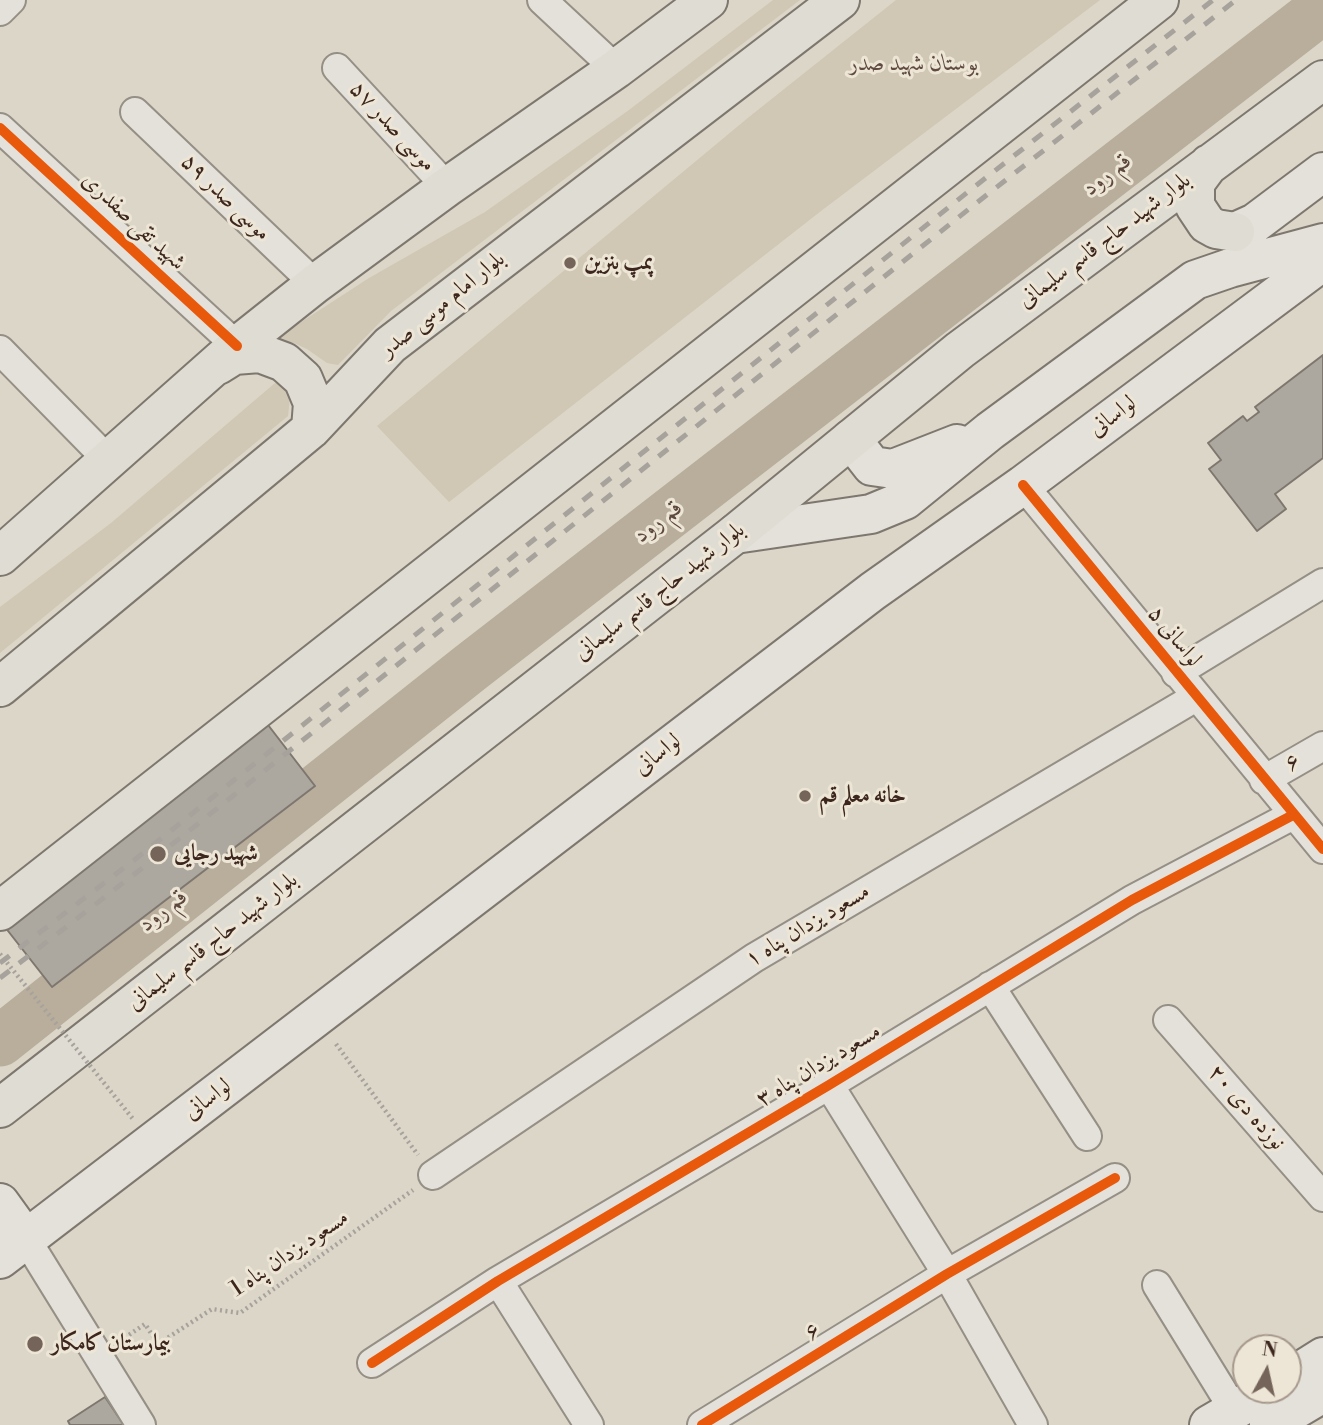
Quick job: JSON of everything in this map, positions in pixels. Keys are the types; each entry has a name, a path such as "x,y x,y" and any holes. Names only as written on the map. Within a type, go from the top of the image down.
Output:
{"main road":[{"path":"616,69 685,0"},
{"path":"0,556 224,357 315,284 708,0"},
{"name":"بلوار امام موسی صدر","path":"0,687 311,429 390,345 840,0"},
{"path":"0,911 1159,0"},
{"name":"بلوار شهید حاج قاسم سلیمانی","path":"0,1108 735,534 960,350 1323,80"},
{"path":"1209,164 1195,183 1195,206 1207,224 1216,229 1236,232 1255,223 1323,172"},
{"path":"735,534 871,514 905,499 990,431 1195,280 1323,243"},
{"name":"لواسانی","path":"13,1249 873,591 1023,485 1323,261"},
{"path":"224,357 260,353 284,362 303,379 313,403 311,429"},
{"path":"851,439 872,466 892,469 990,431"},
{"path":"0,1203 13,1249"},
{"path":"1302,1370 1323,1357"},
{"path":"1269,1425 1323,1393"},
{"path":"1222,1418 1246,1404"}],"street":[{"path":"0,11 11,0"},
{"path":"542,0 616,69"},
{"name":"موسی صدر ۵۷","path":"337,68 447,187"},
{"name":"موسی صدر ۵۹","path":"135,112 315,284"},
{"name":"شهید تقی صفدری","path":"0,128 224,357"},
{"path":"0,349 108,460"},
{"name":"لواسانی ۵","path":"1023,485 1323,849"},
{"path":"1176,673 1323,583"},
{"name":"۱ مسعود یزدان پناه","path":"433,1175 754,958 1196,697"},
{"name":"۶","path":"1264,780 1323,746"},
{"name":"۳ مسعود یزدان پناه","path":"372,1363 498,1281 829,1085 1132,900 1293,815"},
{"path":"990,986 1087,1136"},
{"name":"نوزده دی ۲۰","path":"1168,1020 1323,1197"},
{"path":"829,1085 947,1274 1033,1425"},
{"name":"۶","path":"702,1425 947,1274 1115,1178"},
{"path":"13,1249 99,1357 141,1425"},
{"path":"498,1281 589,1425"},
{"path":"1157,1285 1222,1418"}],"path":[{"path":"0,954 133,1119"},
{"path":"316,1018 433,1175"}],"green space":[{"path":"773,0 800,0 391,311 338,365 327,363 294,343 272,341 369,278 485,212 629,110"},
{"name":"بوستان شهید صدر","path":"896,0 1100,0 821,211 449,502 377,426 749,117"},
{"path":"275,383 283,385 290,397 288,416 0,653 0,607 111,523"}],"building":[{"path":"1323,355 1323,458 1275,494 1286,509 1257,531 1209,469 1221,460 1208,443 1243,416 1247,421 1259,412 1255,407"},
{"name":"شهید رجایی","path":"265,721 315,786 52,987 1,922"},
{"path":"105,1397 124,1425 70,1425 68,1421"}],"waterway":[{"name":"قم رود","path":"0,1041 470,668 1323,8"}],"railway":[{"path":"0,963 138,857 969,191 1213,0"},
{"path":"0,978 145,866 979,201 1236,0"}],"cycle path":[{"path":"0,128 237,346"},
{"path":"1023,485 1323,849"},
{"path":"372,1363 498,1281 829,1085 1132,900 1293,815"},
{"path":"702,1425 947,1274 1115,1178"}],"place":[{"name":"پمپ بنزین","path":"570,263"},
{"name":"خانه معلم قم","path":"805,796"},
{"name":"شهید رجایی","path":"158,854"},
{"name":"بیمارستان کامکار","path":"35,1344"}]}
